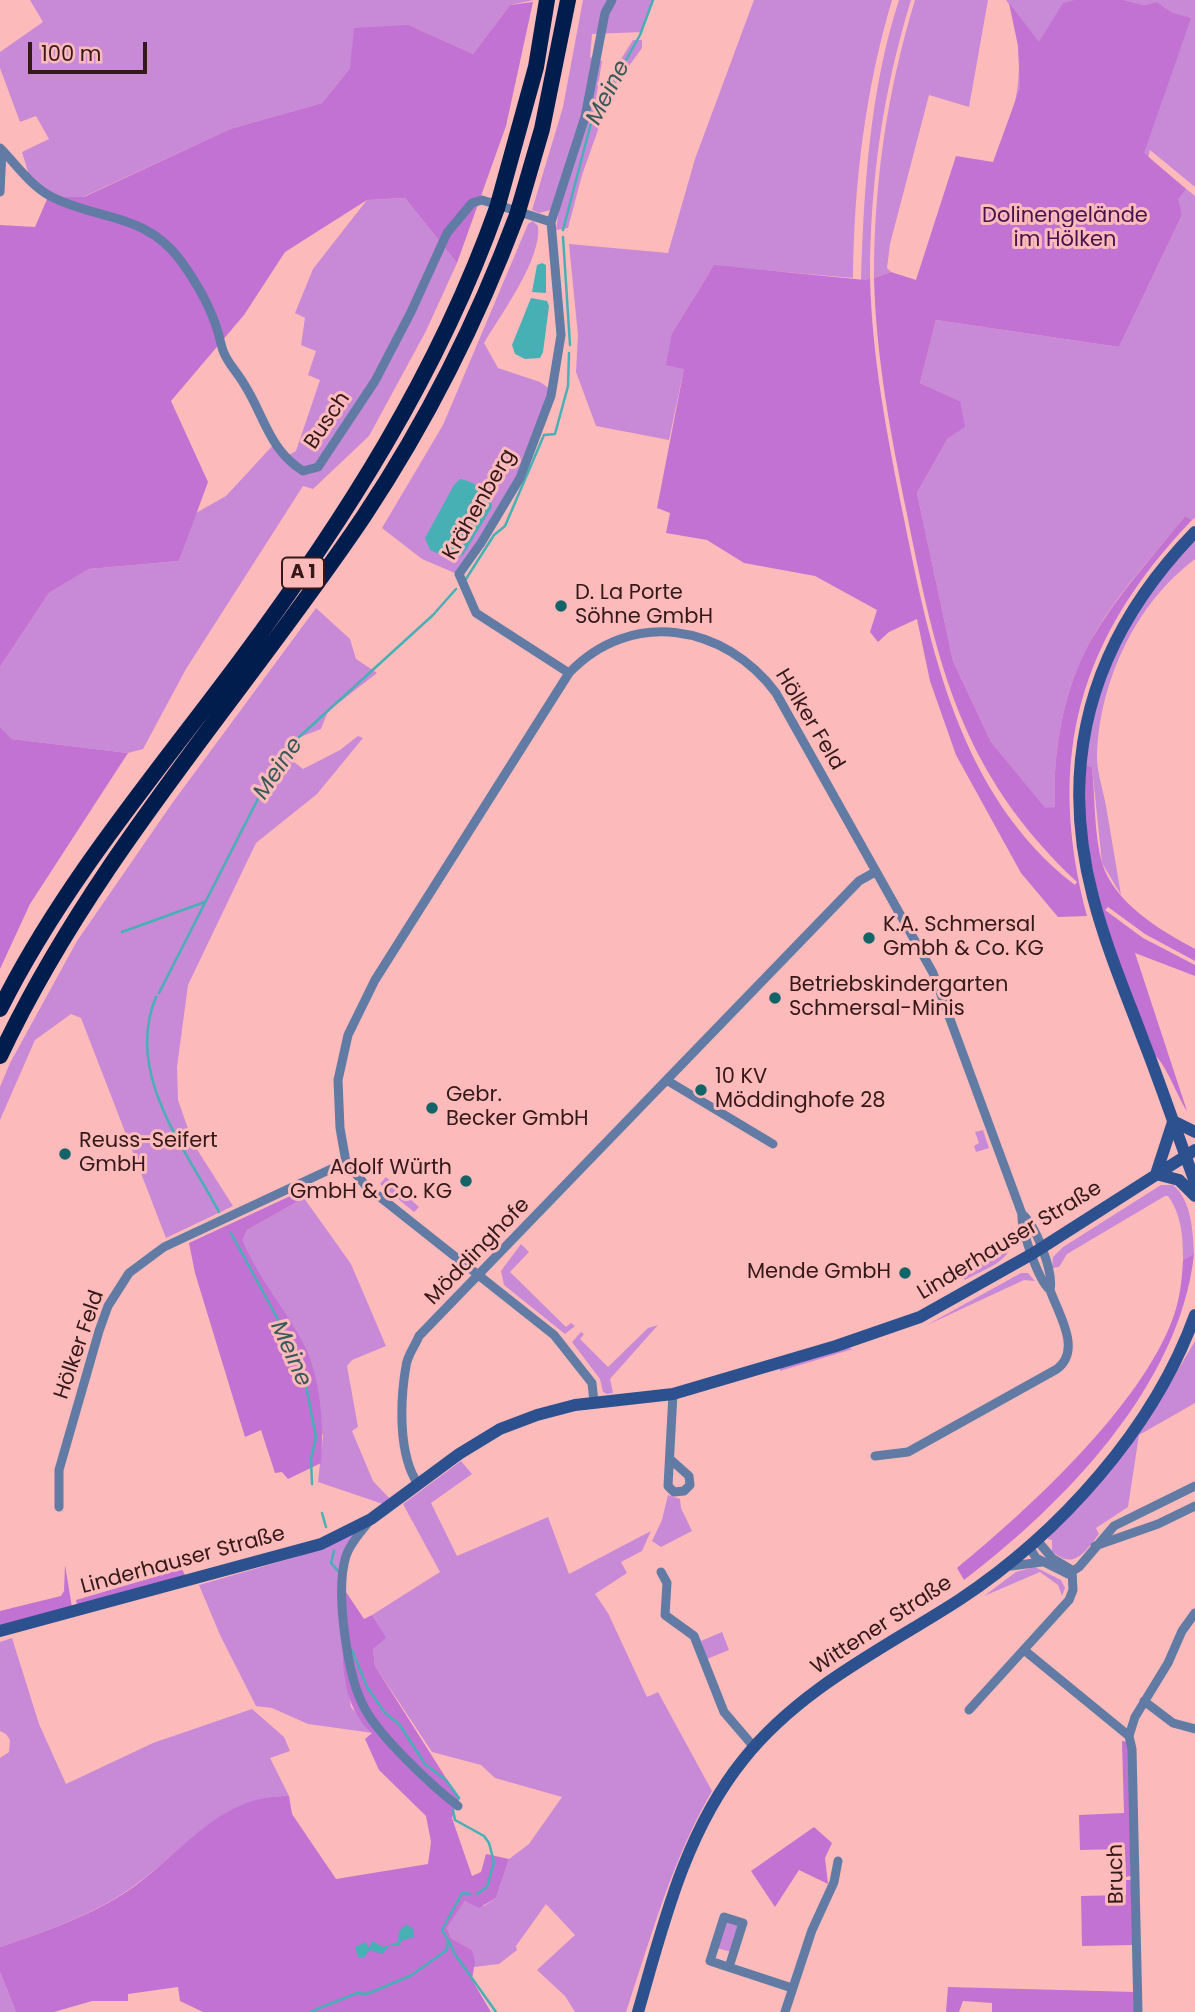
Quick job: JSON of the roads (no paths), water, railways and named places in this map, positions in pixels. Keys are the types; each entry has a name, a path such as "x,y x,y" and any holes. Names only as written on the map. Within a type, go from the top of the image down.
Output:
{"highway":[{"name":"A 1","path":"0,1009 54,914 289,594 366,477 444,338 476,266 498,205 536,67 547,0"},
{"name":"A 1","path":"0,1056 71,925 144,817 317,583 397,465 469,333 518,211 542,129 568,0"}],"main road":[{"path":"1195,532 1140,596 1108,654 1087,720 1078,810 1086,864 1098,915 1173,1121 1190,1152 1195,1182"},
{"path":"1173,1121 1195,1132"},
{"path":"1173,1121 1163,1162 1156,1174 1179,1180 1195,1196"},
{"name":"Linderhauser Straße","path":"0,1631 321,1544 372,1519 418,1484 500,1429 555,1410 594,1402 673,1394 836,1346 920,1317 1037,1251 1190,1152"},
{"name":"Wittener Straße","path":"638,2012 679,1878 694,1842 724,1786 754,1747 781,1720 851,1664 958,1601 1000,1570 1034,1540 1090,1483 1135,1427 1170,1369 1195,1315"}],"street":[{"path":"551,222 585,117 605,13 612,0"},
{"path":"0,192 1,149"},
{"name":"Busch","path":"1,149 26,177 49,195 115,216 156,236 181,262 204,300 218,331 222,351 245,384 274,444 303,471 318,467 375,381 411,312 447,233 472,203 482,200 551,222"},
{"name":"Krähenberg","path":"551,222 561,335 551,396 520,478 481,543 458,574 476,613 569,673"},
{"name":"Hölker Feld","path":"594,1402 592,1383 569,1351 541,1324 366,1186 346,1161 340,1128 338,1080 348,1035 375,980 569,673 610,642 635,634 690,634 737,654 761,672 776,693 944,998 1022,1214 1021,1224 1037,1251 1044,1285 1050,1290 1070,1345 1067,1360 1062,1365 908,1452 875,1457"},
{"name":"Möddinghofe","path":"418,1484 411,1474 403,1445 406,1364 419,1336 480,1276 852,887 875,872"},
{"path":"668,1081 773,1144"},
{"name":"Hölker Feld","path":"59,1507 59,1470 99,1332 108,1306 129,1273 164,1247 346,1161"},
{"path":"670,1459 673,1394"},
{"path":"969,1710 1069,1600 1073,1590 1072,1570 1114,1526 1195,1486"},
{"path":"1094,1547 1158,1524 1195,1506"},
{"name":"Linderhauser Straße","path":"372,1519 346,1554 342,1586 343,1625 358,1693 376,1725 458,1806"},
{"path":"1034,1540 1032,1553 1043,1562"},
{"path":"1034,1540 1052,1558 1072,1570"},
{"name":"Wittener Straße","path":"1000,1570 1018,1562 1043,1562 1064,1573 1072,1570"},
{"path":"661,1572 667,1583 665,1615 694,1636 724,1712 754,1747"},
{"name":"Bruch","path":"1138,2012 1132,1749 1129,1736 1144,1701 1168,1663 1182,1631 1195,1613"},
{"path":"1024,1650 1129,1736"},
{"path":"1144,1701 1173,1723 1195,1729"},
{"path":"785,2012 812,1930 834,1882 838,1861"},
{"path":"729,1968 743,1923 724,1917 710,1961 729,1968 792,1988"}],"water":[{"path":"537,265 546,265 546,293 532,292"},
{"path":"531,298 547,301 549,306 543,352 540,358 525,359 515,354 512,345"},
{"path":"460,479 481,488 489,497 492,507 463,555 449,558 430,550 425,538"},
{"path":"407,1924 413,1929 414,1937 401,1941 400,1946 389,1946 382,1954 370,1950 364,1957 358,1957 355,1947 366,1942 369,1948 372,1941 383,1947 398,1942 399,1931"}],"waterway":[{"name":"Meine","path":"563,230 591,123 640,35 653,0"},
{"name":"Meine","path":"563,237 570,345"},
{"name":"Meine","path":"466,579 494,535 505,526 544,435 555,434 568,386 569,353"},
{"name":"Meine","path":"159,993 265,785 298,738 433,615 456,589"},
{"path":"122,932 205,902"},
{"name":"Meine","path":"156,997 148,1025 148,1054 153,1082 176,1136 219,1212"},
{"name":"Meine","path":"231,1233 296,1353 304,1376 316,1437 311,1459 312,1484"},
{"name":"Meine","path":"322,1513 326,1527"},
{"name":"Meine","path":"334,1551 331,1563 338,1571"},
{"name":"Meine","path":"352,1650 367,1687 385,1713 399,1724 425,1764 446,1780 459,1798 457,1801"},
{"name":"Meine","path":"453,1810 455,1820 484,1836 489,1843 494,1862 487,1887 477,1894"},
{"name":"Meine","path":"310,2012 357,1993 367,1994 410,1976 447,1950 448,1940 442,1930 462,1893 470,1894"},
{"path":"449,1941 454,1953 496,2012"}],"place":[{"name":"D. La Porte Söhne GmbH","path":"561,606"},
{"name":"K.A. Schmersal Gmbh & Co. KG","path":"869,938"},
{"name":"Betriebskindergarten Schmersal-Minis","path":"775,998"},
{"name":"10 KV Möddinghofe 28","path":"701,1090"},
{"name":"Gebr. Becker GmbH","path":"432,1108"},
{"name":"Reuss-Seifert GmbH","path":"65,1154"},
{"name":"Adolf Würth GmbH & Co. KG","path":"466,1181"},
{"name":"Mende GmbH","path":"905,1273"}],"park label":[{"name":"Dolinengelände im Hölken","path":"1065,229"}]}
